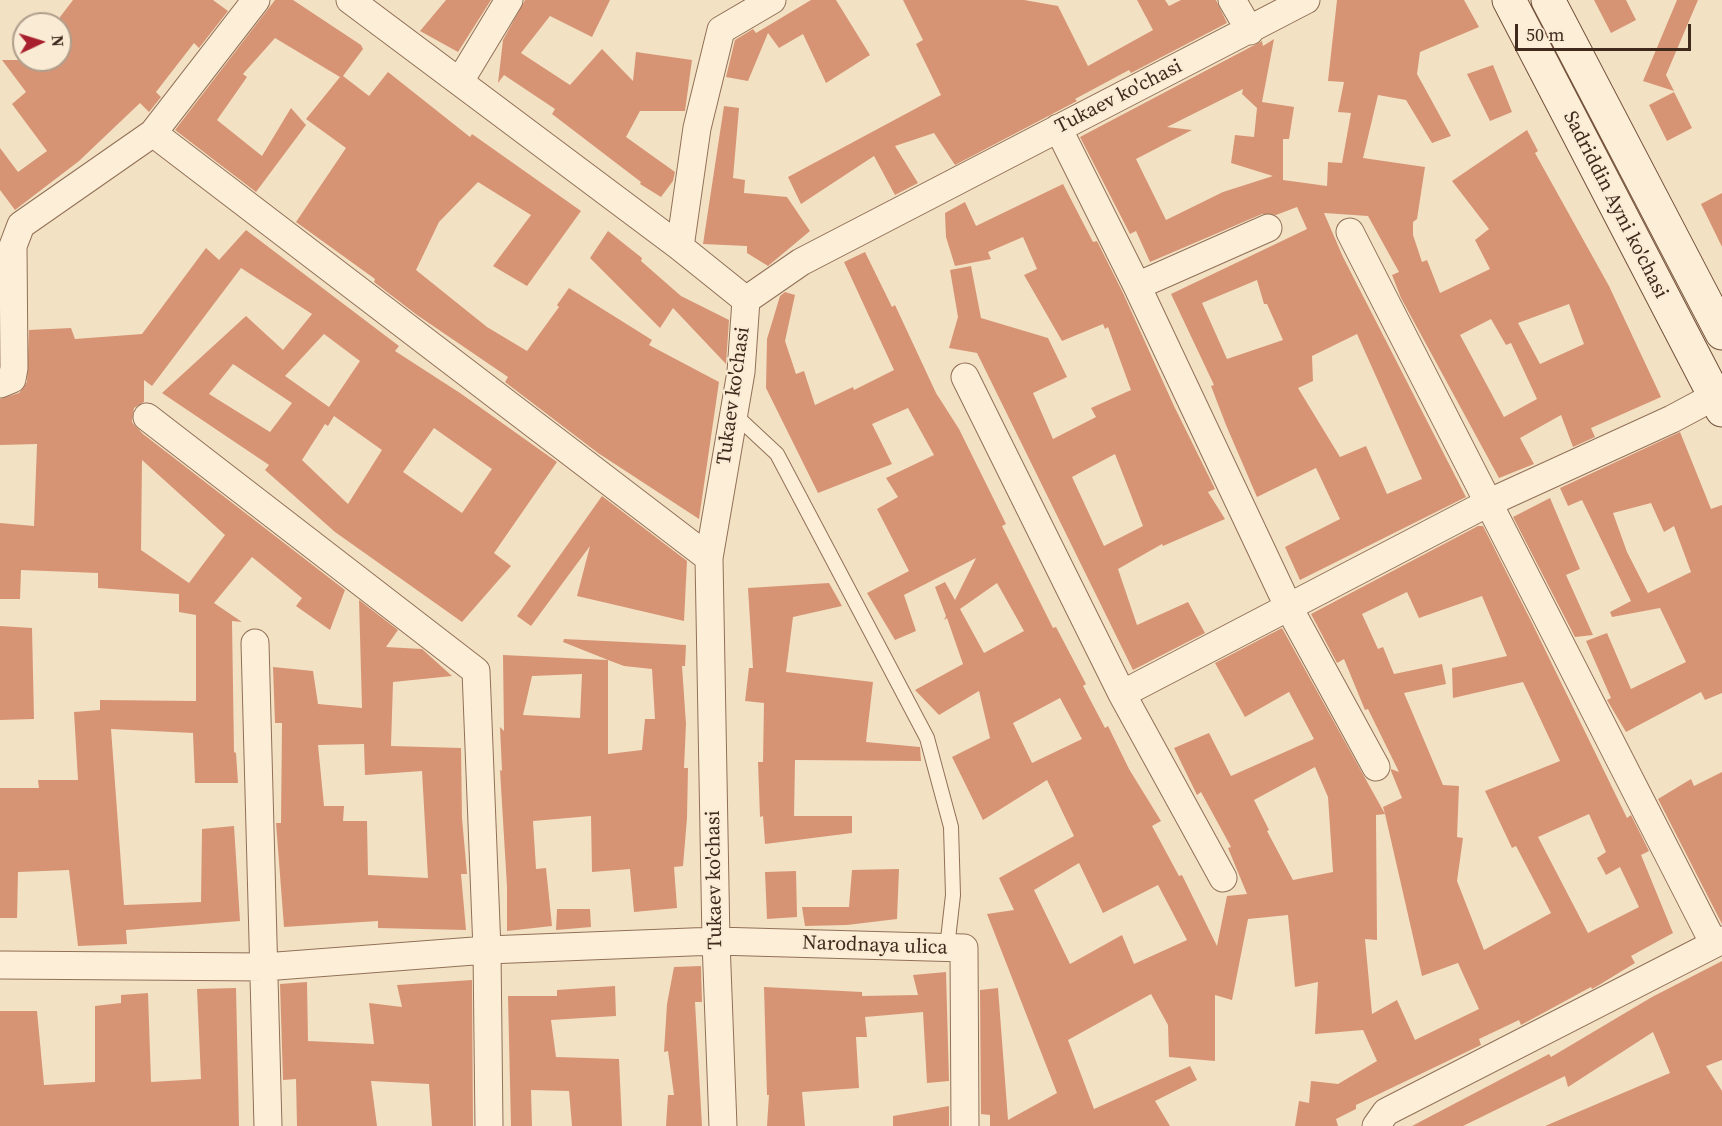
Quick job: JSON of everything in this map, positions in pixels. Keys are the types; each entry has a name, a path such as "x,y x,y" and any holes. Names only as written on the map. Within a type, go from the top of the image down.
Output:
{"main road":[{"name":"Sadriddin Ayni ko'chasi","path":"1509,0 1720,400"},
{"name":"Sadriddin Ayni ko'chasi","path":"1548,0 1722,333"}],"street":[{"path":"0,384 12,379 14,368 13,246 21,225 153,133 256,0"},
{"path":"350,0 680,247 746,300"},
{"path":"460,81 509,0"},
{"path":"680,247 696,128 721,30 772,0"},
{"path":"1232,0 1250,31"},
{"name":"Tukaev ko'chasi","path":"723,1126 716,941 709,558 741,372 746,300 801,262 1306,0"},
{"path":"1058,128 1137,286 1288,606 1376,767"},
{"path":"153,133 709,558"},
{"path":"1137,286 1268,228"},
{"path":"1350,232 1488,503 1718,942 1386,1112 1376,1126"},
{"path":"965,377 1122,694 1223,878"},
{"path":"1122,694 1488,503 1672,419 1720,400"},
{"path":"147,417 476,671 487,950 489,1126"},
{"path":"255,643 268,1126"},
{"name":"Narodnaya ulica","path":"0,965 264,967 487,950 716,941 964,948 965,1126"}],"lane":[{"path":"733,413 777,454 927,738 951,827 953,895 947,948"}],"building":[{"path":"73,0 213,0 228,11 199,48 194,43 156,92 161,97 149,112 140,103 79,161 15,210 0,190 0,148 18,172 47,151 12,104 26,92 2,60 12,60 12,72 72,72 72,12 64,12"},
{"path":"275,0 293,0 361,45 363,49 343,76 369,96 388,72 470,137 472,134 581,211 527,286 493,266 531,215 478,182 439,222 416,270 487,327 527,351 559,307 557,305 569,288 652,340 649,345 719,382 699,519 598,453 505,382 508,377 417,315 374,282 375,279 296,222 346,148 306,119 340,77 275,38 243,74 247,77 217,120 262,156 291,108 306,125 256,192 175,130"},
{"path":"446,0 491,0 458,52 420,31"},
{"path":"525,0 610,0 592,37 550,16 521,53 570,85 602,49 633,81 636,52 692,60 685,111 640,111 626,137 675,172 673,181 661,197 640,184 641,182 552,114 555,109 504,75 498,83 503,40"},
{"path":"811,0 836,0 870,55 826,83 803,34 779,48 768,33 748,81 726,77 735,40 753,29 756,33"},
{"path":"903,0 1024,0 1058,6 1088,66 1153,30 1137,0 1165,0 1169,6 1181,0 1216,0 1227,23 1131,73 1129,70 1075,99 1077,101 955,165 934,133 895,146 918,183 895,195 874,156 801,204 788,177 941,95 916,44 923,40"},
{"path":"1337,0 1464,0 1479,27 1420,52 1417,74 1451,136 1432,143 1406,100 1378,95 1363,158 1425,167 1417,219 1413,222 1413,235 1422,262 1427,260 1440,293 1490,269 1475,240 1489,229 1452,181 1527,130 1538,151 1535,153 1609,286 1661,397 1591,428 1595,437 1573,447 1561,415 1520,438 1534,464 1499,478 1401,298 1392,275 1399,272 1368,216 1324,213 1343,257 1466,497 1300,580 1285,547 1340,519 1316,468 1257,497 1211,386 1214,385 1171,294 1307,229 1297,207 1276,215 1262,214 1150,262 1136,231 1130,234 1080,137 1262,41 1263,46 1274,39 1262,102 1294,107 1289,139 1283,139 1283,180 1327,186 1328,162 1342,163 1351,113 1338,112 1344,82 1328,81","holes":["1243,89 1242,94 1257,108 1254,137 1235,135 1231,163 1273,176 1223,192 1166,220 1136,159 1192,130 1167,127","1257,280 1264,304 1267,304 1283,340 1227,359 1202,303","1569,304 1584,344 1540,364 1518,323","1491,319 1506,345 1511,343 1537,399 1504,417 1460,335","1357,334 1422,479 1387,494 1366,446 1340,457 1298,388 1313,381 1312,356"]},
{"path":"1594,0 1626,0 1636,20 1611,33"},
{"path":"1677,0 1698,0 1666,75 1674,91 1643,81"},
{"path":"1493,65 1512,112 1490,121 1467,74"},
{"path":"1674,92 1692,128 1667,141 1649,105"},
{"path":"724,106 739,108 733,178 745,180 744,193 787,197 810,231 768,266 747,253 747,246 703,244"},
{"path":"1063,184 1093,242 1097,241 1123,293 1174,406 1215,489 1208,492 1225,519 1163,546 1162,544 1118,569 1137,625 1188,602 1205,633 1133,670 977,353 949,348 958,317 950,270 971,266 981,318 1048,338 1067,377 1033,393 1053,439 1096,417 1091,408 1131,390 1108,327 1105,329 1103,324 1062,341 1024,275 1037,269 1023,237 988,252 991,259 955,266 946,237 945,213 965,202 976,226","holes":["1115,454 1143,526 1104,546 1072,477"]},
{"path":"1722,193 1722,247 1701,204"},
{"path":"246,230 399,346 395,351 460,393 557,462 494,553 511,566 462,622 335,532 265,470 269,465 162,393 246,316 283,350 312,314 241,268 152,386 144,380 144,402 134,408 132,422 143,434 345,590 330,630 296,606 302,598 252,557 214,603 242,622 232,621 234,752 236,753 238,783 195,783 193,733 111,729 124,905 201,902 202,829 234,826 240,921 126,930 127,944 78,946 69,870 18,872 17,918 0,918 0,788 39,788 38,780 78,780 74,712 100,710 100,700 196,701 196,615 179,612 179,594 98,588 98,573 21,570 20,599 0,599 0,523 34,526 37,444 0,445 0,399 19,393 27,382 29,330 71,328 75,339 142,334 206,248 219,260","holes":["324,334 360,361 329,407 285,376","233,364 292,403 270,432 209,394","334,416 382,450 348,504 302,460 325,424 328,426","434,428 492,469 462,513 403,472","142,460 225,535 189,583 141,550"]},
{"path":"608,231 642,258 641,261 681,296 729,320 726,364 673,308 660,328 590,258"},
{"path":"865,252 892,307 895,305 936,393 959,429 1006,524 1002,526 1053,628 1056,627 1086,684 1083,686 1105,728 1108,726 1129,769 1161,821 1152,826 1179,876 1182,875 1217,946 1227,896 1247,894 1228,848 1231,847 1201,792 1197,795 1174,748 1209,733 1231,776 1314,739 1289,692 1245,717 1215,663 1282,628 1385,814 1383,807 1402,798 1391,769 1399,772 1368,709 1365,710 1344,659 1337,663 1311,614 1478,526 1483,526 1627,818 1631,815 1649,851 1641,855 1673,933 1631,956 1635,963 1592,989 1591,987 1521,1025 1519,1020 1479,1039 1481,1045 1356,1105 1356,1109 1336,1119 1338,1126 1295,1126 1299,1101 1309,1103 1311,1081 1338,1084 1377,1061 1363,1030 1315,1034 1318,982 1295,987 1288,915 1248,919 1232,1000 1215,995 1215,1061 1169,1057 1168,1025 1151,994 1068,1040 1094,1109 1190,1066 1197,1080 1155,1101 1170,1126 990,1126 990,1115 981,1114 980,990 998,988 1008,1120 1057,1093 987,914 1014,910 999,878 1074,836 1047,780 983,820 952,757 990,738 979,691 939,715 915,690 963,664 947,618 944,620 946,616 935,587 945,582 955,600 976,558 904,595 916,631 895,640 867,593 909,571 877,509 898,497 886,478 934,455 908,408 872,424 892,464 818,493 766,388 767,339 780,296 785,292 795,295 785,341 796,374 804,371 815,405 853,387 854,390 894,370 844,262","holes":["997,583 1024,631 984,653 960,609","1407,592 1419,618 1482,596 1507,656 1452,668 1453,698 1523,682 1560,761 1485,791 1512,848 1516,846 1551,913 1484,950 1457,881 1463,838 1457,837 1459,786 1443,785 1404,693 1446,684 1442,664 1394,674 1383,647 1378,649 1362,614","1060,698 1082,739 1032,763 1013,723","1315,767 1328,797 1333,872 1293,880 1267,831 1269,830 1254,800","1385,814 1422,976 1458,963 1479,1009 1415,1040 1397,1000 1372,1014 1365,939 1377,940 1376,815","1589,814 1606,852 1597,858 1606,875 1620,867 1639,907 1588,933 1538,837","1079,863 1103,913 1158,885 1187,940 1134,964 1122,935 1070,964 1034,890"]},
{"path":"1680,432 1711,509 1722,505 1722,693 1705,700 1701,692 1626,732 1607,700 1611,698 1586,641 1607,633 1631,689 1686,662 1660,608 1612,617 1610,612 1631,601 1582,500 1568,506 1560,488","holes":["1651,503 1664,532 1674,526 1691,572 1648,593 1627,552 1613,513"]},
{"path":"602,496 687,561 684,621 577,596 590,546 531,626 517,616"},
{"path":"1550,498 1580,569 1566,575 1593,635 1575,637 1513,517"},
{"path":"829,583 842,606 793,617 786,672 873,682 866,742 920,747 921,761 795,760 794,816 852,816 852,833 765,844 763,816 760,817 758,762 763,762 764,703 745,701 749,668 753,668 748,588"},
{"path":"359,600 398,630 386,647 422,649 452,676 393,682 391,746 461,748 462,818 467,874 461,874 466,930 378,928 378,921 284,927 276,823 281,823 282,723 275,723 273,667 313,671 318,704 362,708","holes":["364,744 365,775 422,771 428,878 368,875 367,821 343,821 344,806 324,806 318,745"]},
{"path":"0,626 32,628 34,719 0,720"},
{"path":"564,639 686,645 685,666 682,666 686,724 684,768 688,768 687,818 683,866 674,867 677,908 634,912 630,869 592,872 591,816 533,821 536,869 546,868 552,926 507,931 507,887 500,770 502,771 500,727 504,731 503,655 608,660 563,642","holes":["608,660 624,666 652,669 655,719 645,719 642,750 608,754","582,674 580,718 523,715 532,676"]},
{"path":"1722,772 1722,924 1658,799 1691,779 1694,786"},
{"path":"899,869 897,919 847,925 805,926 802,907 849,907 852,870"},
{"path":"796,871 797,917 767,919 765,872"},
{"path":"557,909 590,909 591,927 556,930"},
{"path":"1722,961 1722,1060 1706,1066 1722,1091 1722,1126 1545,1126 1670,1073 1653,1032 1568,1087 1565,1076 1463,1126 1412,1126 1549,1054 1551,1057 1652,997"},
{"path":"701,966 702,1002 695,1002 702,1126 666,1126 668,1095 674,1095 668,1051 664,1052 667,1004 674,967"},
{"path":"946,972 949,1081 927,1083 923,1012 865,1017 867,1037 856,1037 859,1088 802,1092 805,1126 767,1126 769,1095 767,1095 764,987 862,992 862,996 918,995 913,975"},
{"path":"472,980 473,1126 432,1126 429,1084 371,1081 377,1126 297,1126 296,1079 283,1080 280,984 307,982 308,1041 374,1044 369,1003 402,1007 397,985"},
{"path":"615,986 616,1016 551,1020 556,1057 619,1059 622,1126 572,1126 569,1091 531,1090 532,1126 511,1126 508,996 557,996 557,990"},
{"path":"236,988 239,1126 0,1126 0,1011 37,1011 44,1085 95,1082 95,1006 121,1003 121,995 148,993 151,1082 201,1079 197,989"},
{"path":"949,1106 949,1126 893,1126 893,1116"}]}
